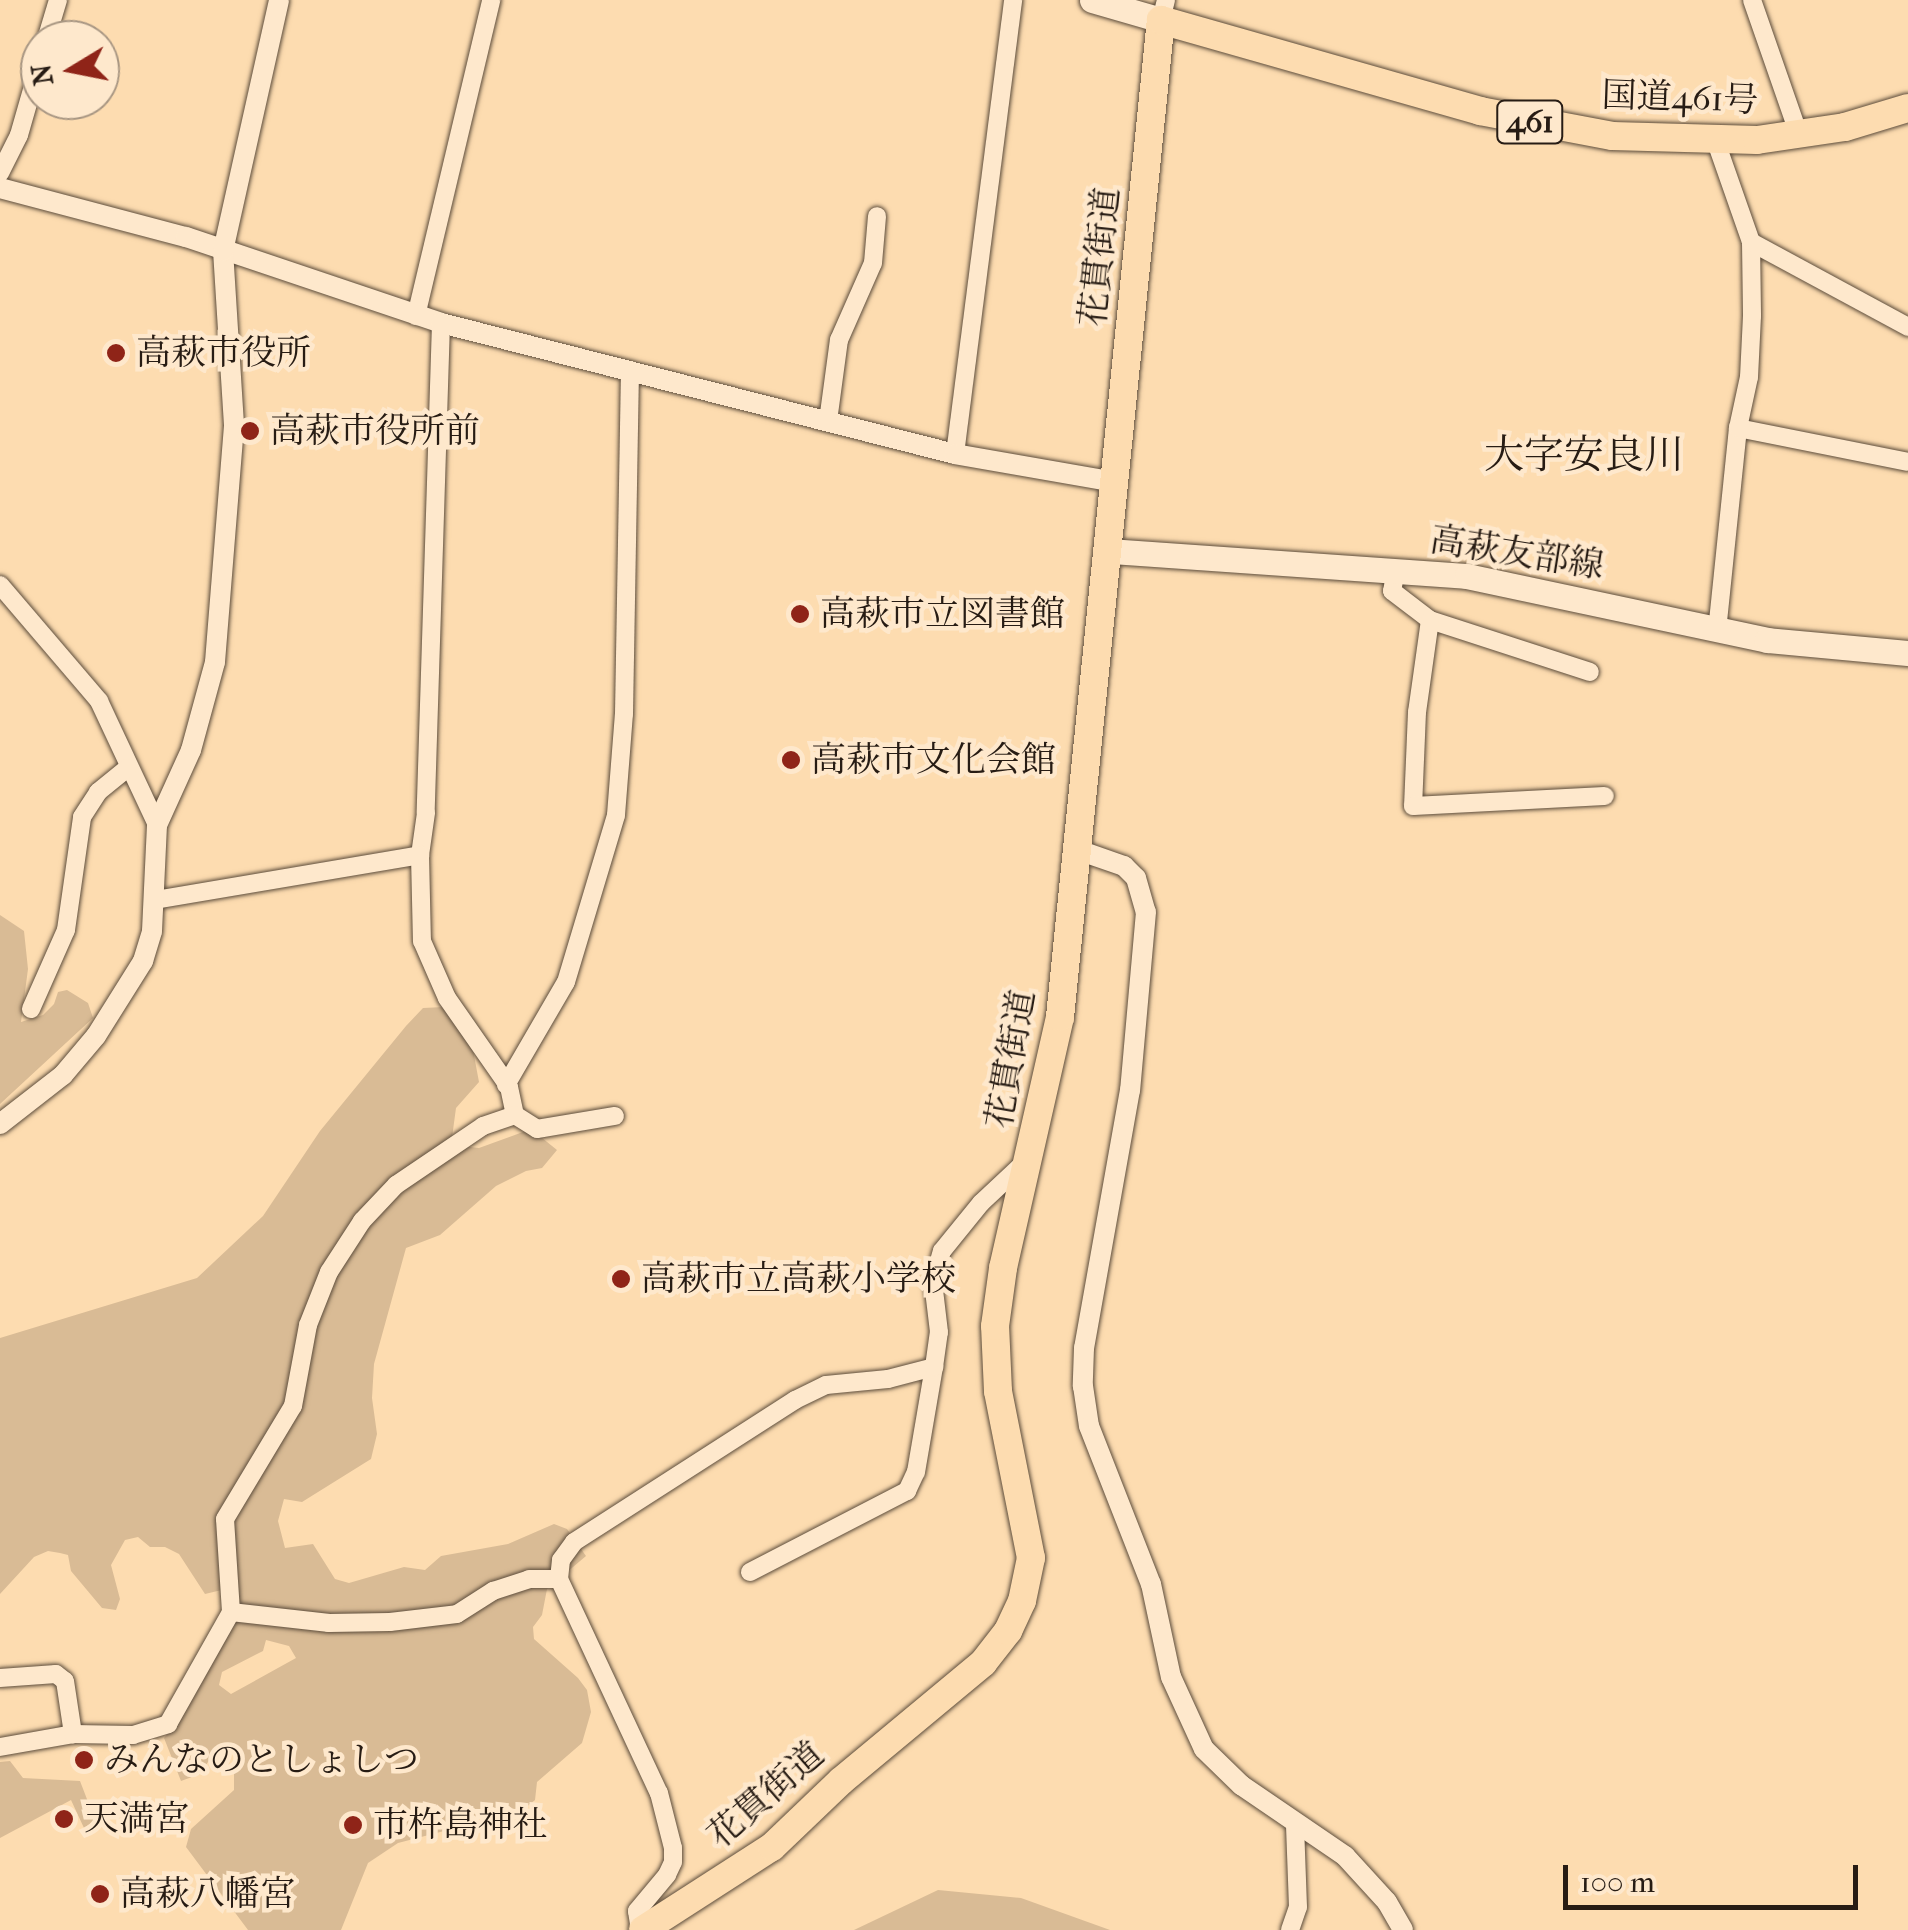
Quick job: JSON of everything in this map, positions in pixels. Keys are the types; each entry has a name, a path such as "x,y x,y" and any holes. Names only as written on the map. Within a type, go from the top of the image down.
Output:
{"highway":[{"name":"国道461号","path":"1163,10 1553,127 1612,136 1716,142 1800,135 1908,108"},
{"name":"花貫街道","path":"642,1930 772,1846 840,1781 983,1663 1008,1631 1022,1601 1032,1558 993,1392 995,1326 1003,1268 1060,1017 1163,10"}],"main road":[{"path":"1092,0 1163,10"},
{"name":"高萩友部線","path":"1110,550 1396,569 1530,587 1717,630 1804,645 1908,653"}],"street":[{"path":"156,824 175,790 204,709 222,609 234,425 223,251 279,0"},
{"path":"416,316 490,0"},
{"path":"956,454 1013,0"},
{"path":"1752,0 1800,135"},
{"path":"2,160 19,135 23,120"},
{"path":"1716,142 1750,242 1749,377 1738,428 1717,630"},
{"path":"0,188 186,237 442,324 956,454 1115,482"},
{"path":"828,421 839,340 873,262 878,216"},
{"path":"1750,242 1908,327"},
{"path":"442,324 426,812 420,855 422,941 431,966 506,1085 515,1115 538,1128 614,1116"},
{"path":"506,1085 566,982 616,815 624,714 630,370"},
{"path":"1738,428 1908,462"},
{"path":"1396,569 1392,591 1430,620 1590,672"},
{"path":"0,585 99,702 156,824 155,900 143,961 125,995 63,1075 0,1124"},
{"path":"1430,620 1417,712 1413,806 1605,796"},
{"path":"31,1009 66,930 82,818 98,792 128,768"},
{"path":"1078,850 1124,866 1136,878 1146,912 1130,1090 1084,1348 1083,1386 1089,1426 1151,1584 1172,1677 1204,1750 1227,1774 1345,1856 1387,1902 1403,1930"},
{"path":"155,900 420,855"},
{"path":"0,1747 73,1734 133,1735 168,1724 231,1612 225,1519 294,1406 308,1325 329,1272 362,1221 396,1185 483,1126 515,1115"},
{"path":"750,1572 908,1490 916,1472 939,1332 933,1282 942,1251 981,1203 1031,1156"},
{"path":"642,1930 637,1912 667,1875 674,1862 673,1848 659,1794 559,1579 560,1560 574,1542 795,1400 826,1385 888,1379 934,1367"},
{"path":"231,1612 330,1623 390,1622 457,1614 493,1591 529,1579 559,1579"},
{"path":"0,1678 56,1674 64,1681 73,1734"},
{"path":"1290,1930 1298,1907 1295,1824"}],"shaded area":[{"path":"0,915 24,931 28,969 21,1022 43,1015 54,1004 58,992 67,990 88,1003 93,1018 0,1104"},
{"path":"444,1007 473,1050 479,1082 456,1108 451,1145 479,1148 531,1129 557,1150 542,1168 526,1171 496,1186 440,1235 406,1248 374,1364 372,1398 377,1434 371,1459 302,1502 284,1499 278,1521 285,1548 313,1544 335,1579 349,1583 404,1567 425,1570 441,1556 508,1544 554,1524 567,1529 586,1556 547,1589 542,1615 533,1627 534,1639 578,1678 587,1690 591,1712 582,1743 537,1782 535,1800 525,1808 478,1812 471,1824 398,1843 368,1863 341,1930 248,1930 186,1847 191,1829 234,1790 234,1753 224,1748 216,1750 200,1774 181,1781 164,1738 184,1714 227,1632 240,1617 241,1603 234,1587 205,1594 179,1554 165,1547 150,1547 138,1537 125,1540 111,1565 120,1599 116,1610 102,1608 71,1571 68,1555 48,1551 34,1557 0,1594 0,1338 197,1278 263,1216 320,1131 423,1008","holes":["266,1640 289,1646 296,1658 231,1694 219,1685 222,1672 263,1651"]},
{"path":"10,1761 23,1778 80,1781 95,1820 84,1828 71,1800 0,1838 0,1762"},
{"path":"938,1890 1021,1898 1110,1930 854,1930"}],"place":[{"name":"高萩市役所","path":"116,353"},
{"name":"高萩市役所前","path":"250,431"},
{"name":"高萩市立図書館","path":"800,614"},
{"name":"高萩市文化会館","path":"791,760"},
{"name":"高萩市立高萩小学校","path":"621,1279"},
{"name":"みんなのとしょしつ","path":"84,1760"},
{"name":"天満宮","path":"64,1819"},
{"name":"市杵島神社","path":"353,1825"},
{"name":"高萩八幡宮","path":"100,1894"}],"district":[{"name":"大字安良川","path":"1584,455"}]}
